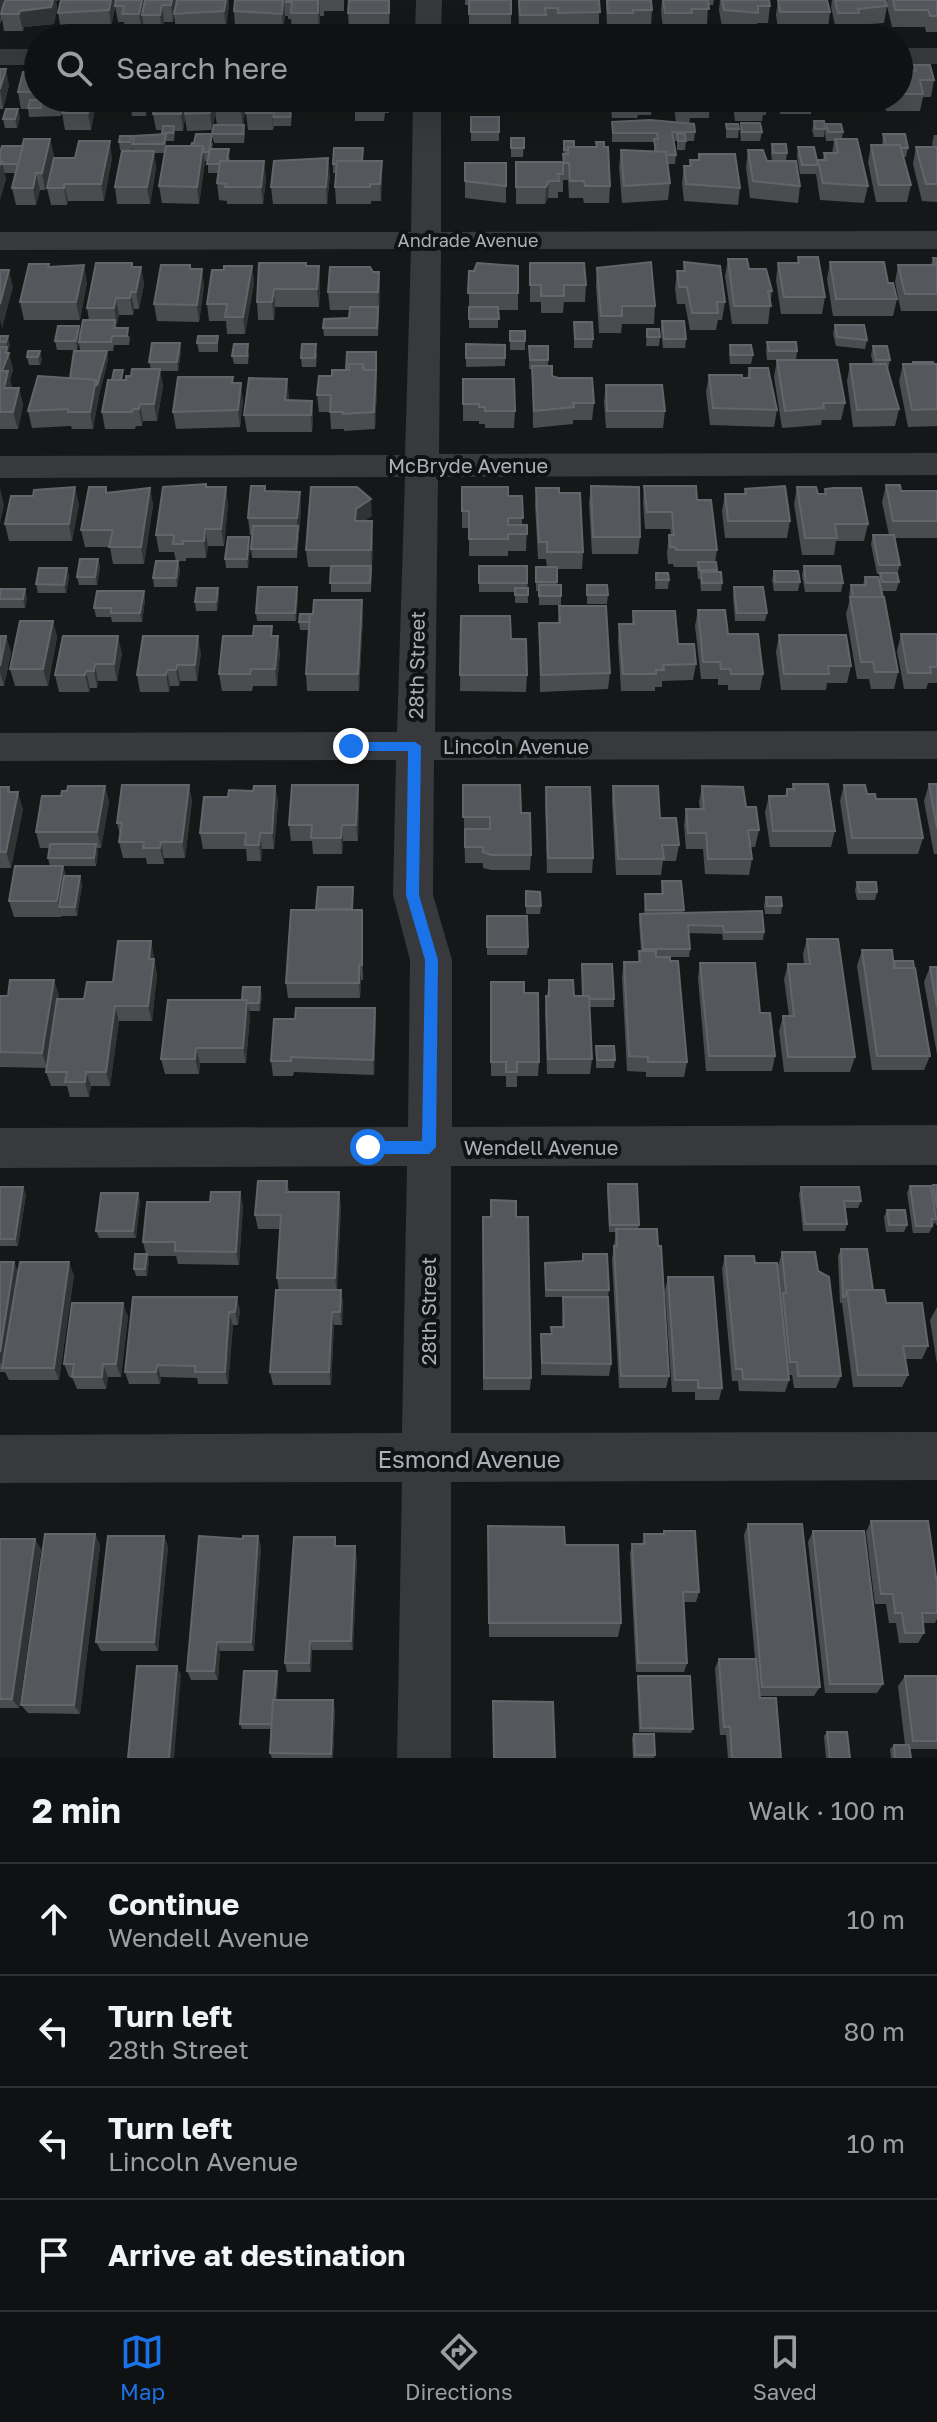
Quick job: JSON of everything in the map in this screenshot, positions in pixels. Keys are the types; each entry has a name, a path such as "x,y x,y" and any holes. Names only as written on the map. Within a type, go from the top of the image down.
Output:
{"street":[{"path":"428,24 429,0"},
{"path":"913,56 937,56"},
{"path":"0,57 24,57"},
{"name":"28th Street","path":"424,1758 431,960 413,895 427,112"},
{"name":"Andrade Avenue","path":"0,241 937,240"},
{"name":"McBryde Avenue","path":"0,467 937,464"},
{"name":"Lincoln Avenue","path":"0,747 937,745"},
{"name":"Wendell Avenue","path":"0,1148 937,1145"},
{"name":"Esmond Avenue","path":"0,1459 937,1456"}],"building":[{"path":"5,0 53,0 51,7 20,11 19,14 1,14"},
{"path":"61,0 111,0 109,10 58,13"},
{"path":"116,0 142,0 139,14 122,14 124,6 115,6"},
{"path":"145,0 172,0 171,5 162,5 160,15 142,15"},
{"path":"177,0 226,0 224,11 174,14"},
{"path":"235,0 283,0 282,14 234,11"},
{"path":"287,0 318,0 318,13 291,13 292,2"},
{"path":"349,0 389,0 389,13 348,13"},
{"path":"469,0 511,0 511,14 469,14"},
{"path":"519,0 599,0 600,12 558,13 558,8 545,8 546,15 520,15"},
{"path":"607,0 651,0 652,10 608,13"},
{"path":"663,0 708,0 709,9 691,9 692,13 665,13"},
{"path":"722,0 769,0 770,6 758,6 758,13 724,10"},
{"path":"778,0 827,0 830,12 780,12"},
{"path":"835,0 885,0 887,6 858,9 859,13 838,13"},
{"path":"893,0 937,0 937,16 930,16 928,10 895,10"},
{"path":"914,65 930,65 934,80 920,80 923,94 913,94 913,70 916,71"},
{"path":"0,69 6,69 0,89"},
{"path":"23,72 24,92 18,92"},
{"path":"6,109 18,109 15,119 3,119"},
{"path":"153,112 181,112 181,114"},
{"path":"275,112 290,112 290,117 273,117"},
{"path":"471,117 499,117 499,132 471,132"},
{"path":"650,120 694,124 695,132 672,132 676,155 656,152 654,139 658,139 657,133 613,133 612,122"},
{"path":"814,121 824,121 825,129 815,129"},
{"path":"741,123 760,123 762,132 742,132"},
{"path":"726,124 738,124 739,129 727,129"},
{"path":"826,124 841,124 843,132 828,132"},
{"path":"214,125 244,125 243,134 212,134"},
{"path":"163,126 174,126 173,133 162,133"},
{"path":"166,134 164,144 132,144 134,136"},
{"path":"196,134 212,134 209,152 204,152 203,146 191,146"},
{"path":"677,134 685,134 686,141 678,141"},
{"path":"883,134 905,134 908,148 886,145"},
{"path":"120,136 132,136 130,142 119,142"},
{"path":"511,138 524,138 524,148 511,148"},
{"path":"24,139 50,139 42,173 36,173 33,188 12,188"},
{"path":"835,139 857,139 868,186 823,183 818,160 826,160 824,153 838,153"},
{"path":"79,141 110,141 101,184 64,184 64,188 47,188 54,158 75,158"},
{"path":"564,141 574,141 574,147 564,150"},
{"path":"596,142 604,142 604,147 608,147 610,186 585,186 584,181 570,181 569,163 564,163 563,154 568,154 568,147 597,147"},
{"path":"772,144 786,144 787,153 773,153"},
{"path":"871,145 900,145 911,185 879,185"},
{"path":"2,146 23,146 18,164 1,164"},
{"path":"166,146 203,146 197,187 159,186"},
{"path":"798,147 814,147 818,165 802,165"},
{"path":"916,147 937,147 937,184 926,184"},
{"path":"334,148 363,148 362,161 337,161 333,164"},
{"path":"210,149 229,149 227,161 207,164"},
{"path":"621,150 666,152 670,183 624,186"},
{"path":"748,150 763,150 767,161 796,161 800,186 753,181"},
{"path":"122,151 154,151 147,187 115,187"},
{"path":"699,154 735,154 740,188 686,184 684,166 691,166 690,160 699,160"},
{"path":"328,158 326,187 271,187 274,161"},
{"path":"220,161 264,161 261,187 225,187 226,184 217,183"},
{"path":"337,161 382,161 380,184 335,187"},
{"path":"516,162 563,162 563,174 558,174 559,181 549,181 546,187 516,187"},
{"path":"465,163 506,163 506,186 465,181"},
{"path":"798,257 818,257 825,297 784,297 778,263 799,263"},
{"path":"933,258 937,258 937,294 905,294 898,265 935,265"},
{"path":"728,259 747,259 749,269 766,269 772,291 768,291 771,306 734,306"},
{"path":"651,262 655,306 622,306 622,316 601,316 597,268"},
{"path":"684,262 720,266 725,302 717,302 718,313 692,313 687,287 679,287 677,271 685,271"},
{"path":"830,262 884,262 888,283 893,283 897,299 836,299"},
{"path":"96,263 132,263 132,267 141,267 136,292 131,292 130,298 116,298 114,308 87,308"},
{"path":"259,263 319,266 317,289 274,289 272,302 257,302"},
{"path":"477,263 518,266 518,293 468,293 469,271 474,271"},
{"path":"530,263 584,263 586,285 564,285 564,296 541,296 541,285 530,285"},
{"path":"29,264 49,264 48,267 84,265 76,302 20,302"},
{"path":"161,265 190,265 190,269 202,269 197,305 154,304"},
{"path":"224,266 252,266 243,317 225,317 227,304 207,304 212,270 224,270"},
{"path":"330,267 370,267 373,272 379,272 378,292 328,292"},
{"path":"0,270 9,270 0,304"},
{"path":"350,307 378,307 377,328 323,328 324,319 349,318"},
{"path":"469,307 498,307 499,319 469,319"},
{"path":"83,320 115,320 114,328 128,328 127,336 112,336 111,342 79,342"},
{"path":"662,321 684,321 686,339 664,339"},
{"path":"574,322 592,322 593,339 575,339"},
{"path":"835,325 864,325 867,340 837,337"},
{"path":"58,326 79,326 76,341 55,341"},
{"path":"647,329 659,329 660,337 647,337"},
{"path":"510,331 525,331 525,341 510,341"},
{"path":"0,336 8,336 6,342 0,342"},
{"path":"198,336 218,336 217,343 197,343"},
{"path":"767,342 796,342 797,351 769,351"},
{"path":"152,343 180,343 177,362 149,362"},
{"path":"234,344 248,344 247,356 232,356"},
{"path":"302,344 316,344 315,358 301,358"},
{"path":"466,344 505,345 505,358 466,358"},
{"path":"730,345 751,345 753,355 731,355"},
{"path":"529,346 548,346 548,360 530,360"},
{"path":"873,346 887,346 890,360 876,360"},
{"path":"0,347 7,347 6,353 9,353 2,371 8,371 4,388 19,388 13,412 0,412"},
{"path":"28,351 40,351 38,357 27,357"},
{"path":"74,351 107,351 97,386 96,380 70,378"},
{"path":"347,352 376,352 376,370 364,370 363,364 349,364 349,370 346,370"},
{"path":"777,360 837,360 845,403 823,403 824,408 785,411"},
{"path":"933,362 934,364 913,364"},
{"path":"349,364 363,364 363,370 376,370 374,412 330,412 331,395 317,395 319,376 332,376 332,370 349,370"},
{"path":"850,364 886,364 899,409 857,410"},
{"path":"903,364 937,364 937,409 912,410"},
{"path":"532,366 552,366 552,376 558,378 592,378 594,403 573,403 574,407 534,411"},
{"path":"749,368 768,368 777,410 713,408 709,375 742,375 742,378 750,378"},
{"path":"132,369 160,369 154,404 140,404 139,409 132,412 102,412 108,380 126,380 126,376 131,376"},
{"path":"114,370 123,370 121,380 112,380"},
{"path":"38,376 96,380 90,412 68,412 68,409 28,411"},
{"path":"178,377 233,377 232,383 241,383 238,410 173,412"},
{"path":"249,378 287,379 285,400 312,401 311,415 244,415"},
{"path":"463,379 514,379 515,411 485,411 485,407 479,407 479,404 463,404"},
{"path":"606,385 662,385 665,411 607,411"},
{"path":"206,484 206,487 226,487 221,529 205,529 204,541 183,541 183,544 173,544 174,535 156,535 163,487"},
{"path":"886,485 900,485 901,491 937,491 937,521 893,521"},
{"path":"251,486 265,486 265,491 300,492 297,518 248,518"},
{"path":"591,486 639,487 640,537 593,537"},
{"path":"644,486 696,486 697,500 711,500 717,550 676,550 670,547 669,535 674,535 672,512 647,512"},
{"path":"785,486 790,521 728,521 725,494 746,494 745,489"},
{"path":"75,487 69,524 5,524 11,496 33,496 34,490"},
{"path":"89,487 106,487 106,493 150,488 141,547 109,547 113,530 81,530"},
{"path":"311,487 357,487 371,499 356,509 355,521 372,521 371,550 306,550"},
{"path":"462,487 508,487 508,496 522,496 523,518 508,518 508,525 527,525 527,534 508,534 508,539 469,539 469,511 462,511"},
{"path":"797,487 816,487 818,494 826,494 825,489 861,488 868,524 835,524 837,538 805,538"},
{"path":"536,488 559,488 559,493 580,493 583,552 547,552 547,542 539,542"},
{"path":"253,526 298,526 296,549 251,549"},
{"path":"873,535 894,535 900,565 879,565"},
{"path":"228,537 249,537 247,559 225,559"},
{"path":"80,559 98,559 95,577 77,577"},
{"path":"156,561 178,561 176,578 153,578"},
{"path":"698,562 716,562 717,570 699,570"},
{"path":"331,566 371,566 370,583 330,583"},
{"path":"479,566 527,566 527,583 479,583"},
{"path":"804,566 840,566 843,583 806,583"},
{"path":"536,567 557,567 557,582 536,582"},
{"path":"39,568 67,568 64,585 36,584"},
{"path":"774,571 798,571 800,582 775,582"},
{"path":"701,572 721,572 722,583 702,583"},
{"path":"656,573 668,573 669,580 656,580"},
{"path":"880,573 897,573 899,582 882,582"},
{"path":"865,577 878,577 883,597 853,597 851,585 866,585"},
{"path":"539,585 561,585 561,596 539,596"},
{"path":"587,585 607,585 608,595 587,595"},
{"path":"258,587 297,587 295,613 256,613"},
{"path":"734,587 763,587 767,613 737,613"},
{"path":"197,588 218,588 216,602 195,602"},
{"path":"515,588 528,588 528,595 515,595"},
{"path":"0,589 25,589 23,599 0,599"},
{"path":"97,591 144,591 140,613 111,613 111,608 94,608"},
{"path":"850,597 884,597 898,672 875,672 873,662 861,662"},
{"path":"314,600 362,600 358,674 306,674 310,614 313,614"},
{"path":"559,606 606,606 610,673 541,675 539,623 560,623"},
{"path":"698,610 725,610 728,634 758,634 763,674 731,674 730,669 721,669 720,662 703,662"},
{"path":"633,611 675,611 678,644 694,644 696,664 663,665 664,670 656,670 656,674 623,674 619,624 634,624"},
{"path":"300,614 310,614 309,622 299,622"},
{"path":"461,616 510,616 511,639 526,639 527,675 460,675"},
{"path":"20,621 53,621 43,669 10,669"},
{"path":"254,626 272,626 271,636 278,636 275,669 251,669 250,674 219,674 223,636 253,636"},
{"path":"901,634 937,634 937,667 930,667 931,673 908,673"},
{"path":"779,635 846,635 851,666 828,666 829,674 784,674"},
{"path":"0,636 6,636 0,666"},
{"path":"63,636 118,636 114,664 95,664 94,671 86,671 85,675 55,675"},
{"path":"143,636 198,636 195,665 177,665 176,670 167,670 166,675 137,675"},
{"path":"793,784 828,784 835,831 773,831 769,796 787,796 787,789 794,789"},
{"path":"929,784 937,784 937,828"},
{"path":"122,785 189,785 182,842 161,842 160,848 143,848 144,842 119,842 122,823 117,823"},
{"path":"292,785 358,785 356,825 342,825 341,838 311,838 312,825 289,825"},
{"path":"463,785 520,785 521,813 530,813 531,855 491,855 483,852 483,847 465,847 465,829 490,829 490,817 463,817"},
{"path":"844,785 865,785 867,794 875,794 876,799 916,799 923,838 852,838"},
{"path":"68,786 105,786 97,832 36,832 42,796 61,796"},
{"path":"254,786 275,786 272,833 260,833 259,845 245,845 246,833 200,833 204,797 228,797 229,790 253,791"},
{"path":"613,786 658,786 660,818 676,818 679,845 662,845 664,859 618,859"},
{"path":"702,786 743,787 746,807 756,807 759,830 748,830 752,859 708,859 706,833 688,833 686,809 704,809"},
{"path":"0,787 9,787 8,792 18,792 6,852 0,852"},
{"path":"546,787 590,787 593,858 548,858"},
{"path":"50,844 96,844 94,858 48,858"},
{"path":"15,866 63,866 57,901 9,901"},
{"path":"64,876 80,876 75,907 59,907"},
{"path":"662,881 681,881 684,910 646,910 645,894 663,894"},
{"path":"857,882 876,882 877,892 859,892"},
{"path":"318,887 353,887 352,909 316,909"},
{"path":"526,891 540,892 541,906 526,906"},
{"path":"766,897 781,897 782,906 767,906"},
{"path":"291,910 362,910 359,983 286,983"},
{"path":"762,911 764,932 724,932 723,926 688,925 690,949 643,949 640,914"},
{"path":"487,916 527,916 528,947 487,947"},
{"path":"807,939 838,939 855,1057 788,1057 783,1016 794,1016 788,964 810,964"},
{"path":"118,941 151,941 149,959 154,959 148,1006 115,1006 106,1072 86,1072 85,1082 65,1082 67,1072 46,1072 57,999 84,999 87,982 113,982"},
{"path":"862,950 892,950 894,968 915,968 930,1056 877,1056"},
{"path":"639,951 656,951 656,957 670,957 670,961 678,961 687,1062 648,1062 648,1057 629,1056 624,962 640,962"},
{"path":"894,961 913,961 914,968 895,968"},
{"path":"700,963 755,963 760,1013 770,1013 775,1056 709,1056"},
{"path":"582,964 612,964 614,999 589,999 589,996 583,996"},
{"path":"930,967 937,967 937,1007"},
{"path":"10,980 54,980 42,1053 0,1052 0,996 8,996"},
{"path":"549,980 573,980 574,996 589,996 592,1059 548,1059 546,996 549,996"},
{"path":"491,982 524,982 524,993 538,993 539,1062 517,1062 517,1072 506,1072 506,1062 491,1062"},
{"path":"243,987 260,987 259,1003 242,1000"},
{"path":"168,1000 247,1000 243,1048 196,1048 195,1059 161,1059"},
{"path":"296,1008 375,1008 373,1060 291,1057 291,1061 271,1061 274,1019 295,1019"},
{"path":"596,1046 614,1046 615,1060 597,1060"},
{"path":"258,1181 287,1181 286,1192 339,1192 335,1278 277,1278 281,1215 255,1215"},
{"path":"608,1184 637,1184 639,1225 610,1225"},
{"path":"933,1185 937,1185 937,1208"},
{"path":"910,1186 931,1186 936,1219 931,1219 932,1226 916,1226"},
{"path":"0,1187 23,1187 15,1239 0,1239"},
{"path":"801,1187 859,1187 861,1201 844,1201 847,1224 805,1224"},
{"path":"211,1192 240,1192 236,1252 175,1251 175,1242 143,1242 147,1202 210,1202"},
{"path":"101,1193 138,1193 133,1231 96,1231"},
{"path":"491,1200 516,1201 516,1217 528,1217 531,1378 484,1378 483,1217 491,1217"},
{"path":"887,1210 905,1210 907,1225 889,1225"},
{"path":"616,1229 657,1229 658,1246 661,1246 669,1376 621,1376 614,1246 617,1246"},
{"path":"841,1249 867,1249 873,1290 847,1290 843,1297"},
{"path":"782,1252 815,1252 818,1271 829,1277 841,1376 798,1376 797,1362 790,1362"},
{"path":"135,1254 147,1254 145,1269 134,1269"},
{"path":"583,1254 607,1254 609,1290 546,1290 545,1263 583,1261"},
{"path":"725,1256 754,1256 755,1263 777,1263 789,1380 743,1379 742,1369 736,1369"},
{"path":"0,1262 14,1262 0,1352"},
{"path":"20,1262 69,1262 54,1368 2,1368"},
{"path":"668,1277 713,1277 722,1388 698,1388 698,1380 675,1380"},
{"path":"276,1290 341,1290 340,1312 332,1312 329,1372 270,1372"},
{"path":"847,1290 884,1290 886,1303 922,1303 928,1346 903,1346 908,1375 858,1375"},
{"path":"133,1297 237,1297 235,1312 229,1312 225,1372 195,1372 195,1366 157,1365 156,1372 125,1372"},
{"path":"563,1297 608,1297 611,1364 542,1363 541,1334 552,1334 551,1327 564,1327"},
{"path":"72,1303 123,1303 116,1364 103,1364 102,1377 72,1377 74,1364 64,1364"},
{"path":"871,1521 928,1521 937,1584 937,1613 922,1613 924,1633 905,1633 902,1613 895,1613 893,1594 881,1594"},
{"path":"748,1524 802,1524 820,1687 762,1687"},
{"path":"488,1526 564,1527 565,1545 618,1545 621,1623 489,1623"},
{"path":"664,1531 695,1531 699,1592 683,1592 687,1663 638,1663 632,1544 645,1544 644,1534 664,1534"},
{"path":"813,1531 864,1531 883,1684 830,1684"},
{"path":"45,1534 95,1534 74,1705 21,1705"},
{"path":"108,1536 164,1536 154,1642 96,1642"},
{"path":"199,1536 243,1539 243,1536 258,1536 251,1642 217,1642 214,1671 187,1671"},
{"path":"294,1537 335,1537 335,1546 355,1546 351,1641 310,1641 309,1663 285,1663"},
{"path":"0,1539 35,1539 12,1699 0,1699"},
{"path":"719,1659 756,1659 760,1698 776,1698 781,1758 732,1758 730,1727 724,1727"},
{"path":"137,1666 177,1666 169,1758 128,1758"},
{"path":"244,1671 277,1671 272,1724 240,1724"},
{"path":"638,1676 690,1676 693,1729 641,1728"},
{"path":"905,1676 937,1676 937,1741 913,1741"},
{"path":"273,1700 333,1700 331,1754 270,1753"},
{"path":"493,1701 553,1702 555,1758 494,1758"},
{"path":"827,1732 847,1732 850,1758 830,1758"},
{"path":"634,1734 654,1734 655,1755 635,1755"},
{"path":"894,1745 909,1745 911,1758 895,1758"}],"route":[{"path":"351,746 415,746 413,895 431,960 429,1147 368,1147"}]}
